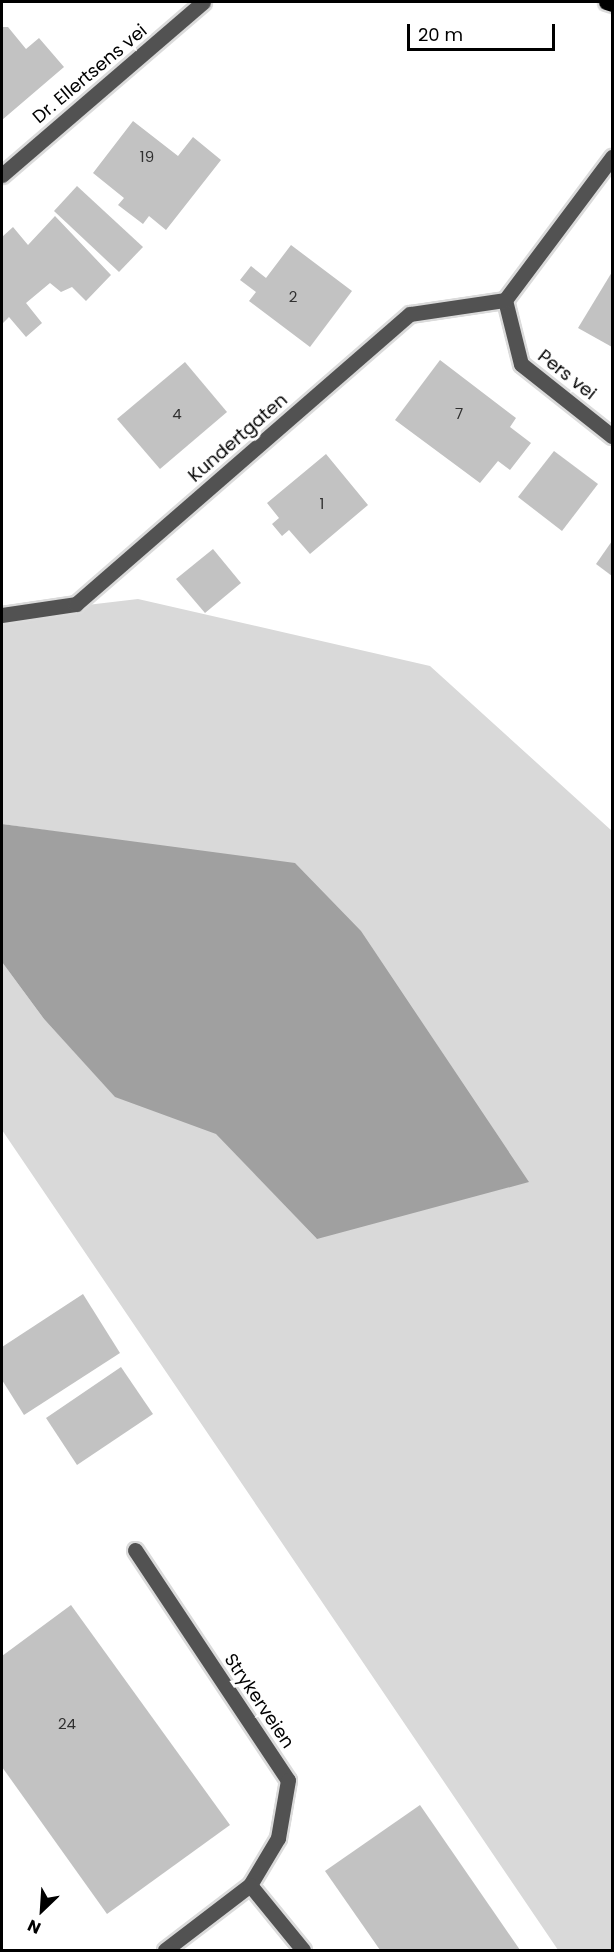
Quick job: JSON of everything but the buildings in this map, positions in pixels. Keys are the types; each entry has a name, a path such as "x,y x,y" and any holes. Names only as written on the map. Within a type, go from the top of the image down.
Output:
{"main road":[{"path":"606,2 612,4"}],"street":[{"name":"Dr. Ellertsens vei","path":"2,175 203,2"},
{"path":"505,300 612,157"},
{"name":"Pers vei","path":"505,300 520,364 612,436"},
{"name":"Kundertgaten","path":"2,615 76,604 410,314 505,300"},
{"name":"Strykerveien","path":"135,1550 288,1780 278,1838 250,1885 165,1950"},
{"path":"250,1885 303,1950"}],"shaded area":[{"path":"138,599 430,666 612,831 612,1950 558,1950 2,1130 2,962 44,1019 115,1096 216,1133 317,1239 128,842 2,824 2,615"},
{"path":"2,824 295,863 361,931 529,1182 317,1239 216,1134 115,1097 44,1019 2,962"}]}
